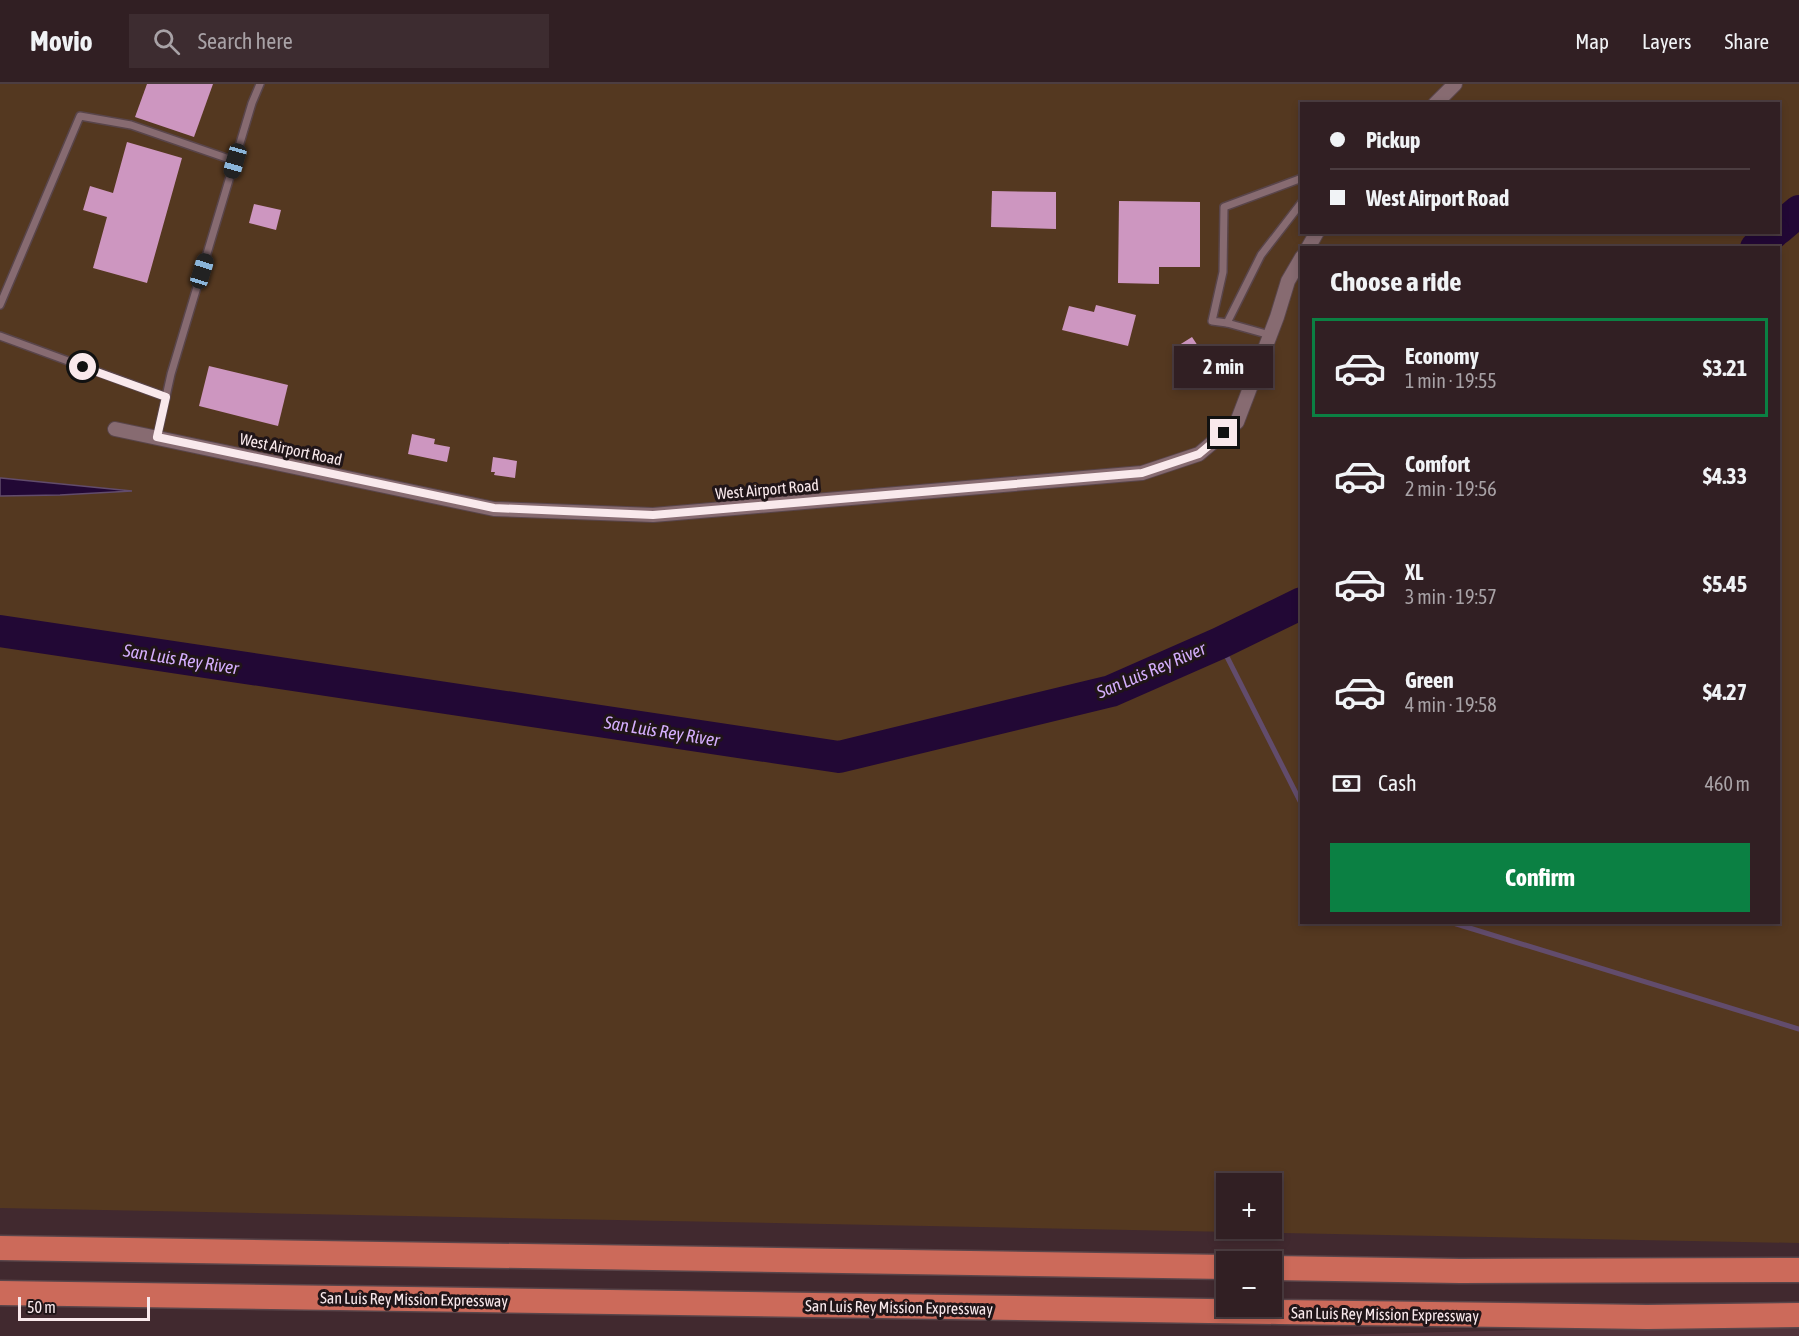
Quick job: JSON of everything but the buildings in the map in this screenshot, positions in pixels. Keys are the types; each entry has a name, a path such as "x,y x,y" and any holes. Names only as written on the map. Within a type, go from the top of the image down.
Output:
{"highway":[{"path":"0,1248 1216,1267"},
{"path":"1282,1268 1461,1271 1799,1270"},
{"name":"San Luis Rey Mission Expressway","path":"0,1293 1647,1317 1799,1315"}],"street":[{"path":"1438,102 1455,84"},
{"name":"West Airport Road","path":"115,429 494,508 653,515 1142,473 1199,454 1237,422 1288,281 1300,260"}],"lane":[{"path":"157,437 171,374 252,103 260,84"},
{"path":"0,305 80,116 131,125 235,161"},
{"path":"1270,335 1212,321 1223,272 1224,207 1300,179"},
{"path":"1227,323 1261,255 1300,205"},
{"path":"0,336 166,397"}],"shaded area":[{"path":"0,84 1799,84 1799,1243 1282,1233 1282,1173 1216,1173 1216,1232 0,1208 0,496 126,491 0,478"},
{"path":"0,478 132,491 0,496"},
{"path":"1799,1323 1799,1336 1292,1336"}],"waterway":[{"name":"San Luis Rey River","path":"1780,227 1799,211"},
{"name":"San Luis Rey River","path":"1758,246 1772,234"},
{"name":"San Luis Rey River","path":"0,631 839,757 1111,691 1220,643 1300,604"},
{"path":"1220,643 1300,801"},
{"path":"1457,924 1799,1029"}],"route":[{"path":"83,367 166,397 157,437 494,508 653,515 1142,473 1199,454 1224,433"}]}
